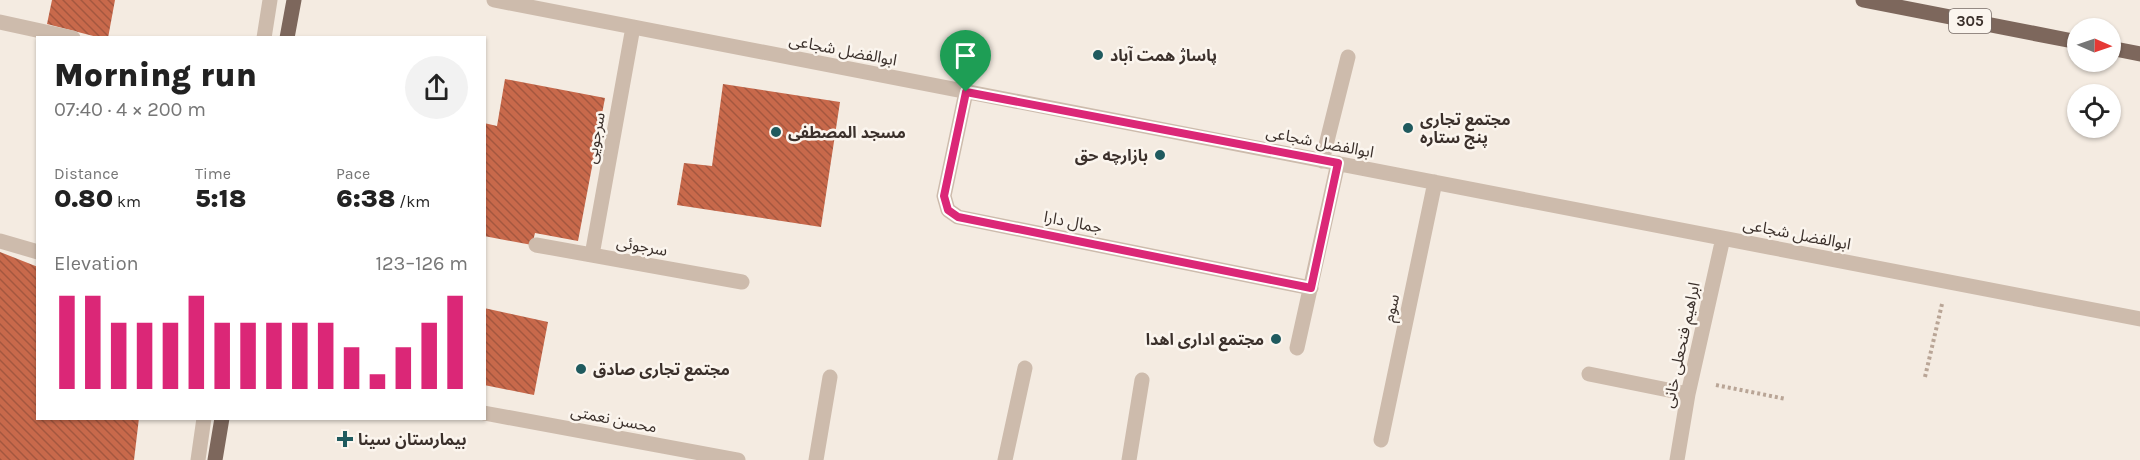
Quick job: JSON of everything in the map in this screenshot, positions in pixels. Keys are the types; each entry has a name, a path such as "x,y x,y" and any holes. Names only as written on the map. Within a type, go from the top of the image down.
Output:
{"main road":[{"path":"287,36 294,0"},
{"name":"305","path":"1863,0 1886,2 2067,40"},
{"path":"2121,50 2140,54"},
{"path":"215,460 222,420"}],"street":[{"path":"264,36 270,0"},
{"name":"ابوالفضل شجاعی","path":"494,0 2140,319"},
{"path":"0,22 64,36"},
{"name":"سرجویی","path":"592,255 633,27"},
{"path":"1322,160 1348,57"},
{"name":"جمال دارا","path":"966,92 944,196 948,210 958,217 1311,288"},
{"path":"1297,348 1338,163"},
{"name":"سوم","path":"1381,440 1435,182"},
{"name":"ابراهیم فتحعلی خانی","path":"1677,460 1690,387 1723,238"},
{"path":"0,241 36,251"},
{"name":"سرجوئی","path":"536,245 742,282"},
{"path":"1005,460 1025,368"},
{"path":"1589,374 1690,387"},
{"path":"816,460 830,377"},
{"path":"1130,460 1142,380"},
{"name":"محسن نعمتی","path":"486,413 738,460"},
{"path":"198,460 204,420"}],"path":[{"path":"1925,377 1947,282"},
{"path":"1690,387 1785,399"}],"building":[{"path":"52,0 115,0 108,36 93,36 47,24"},
{"path":"505,79 605,98 578,241 535,233 532,245 486,236 486,123 497,126"},
{"name":"مسجد المصطفی","path":"723,84 840,102 821,227 677,205 684,163 712,166"},
{"path":"0,252 36,266 36,420 139,420 134,460 0,460"},
{"path":"486,308 548,322 534,395 486,385"}],"place":[{"name":"پاساژ همت آباد","path":"1098,55"},
{"name":"مجتمع تجاری پنج ستاره","path":"1408,128"},
{"name":"مسجد المصطفی","path":"776,132"},
{"name":"بازارچه حق","path":"1160,155"},
{"name":"مجتمع اداری اهدا","path":"1276,339"},
{"name":"مجتمع تجاری صادق","path":"581,369"},
{"name":"بیمارستان سینا","path":"345,439"}],"route":[{"path":"966,92 1338,163 1311,288 958,217 948,210 944,196 966,92"}]}
